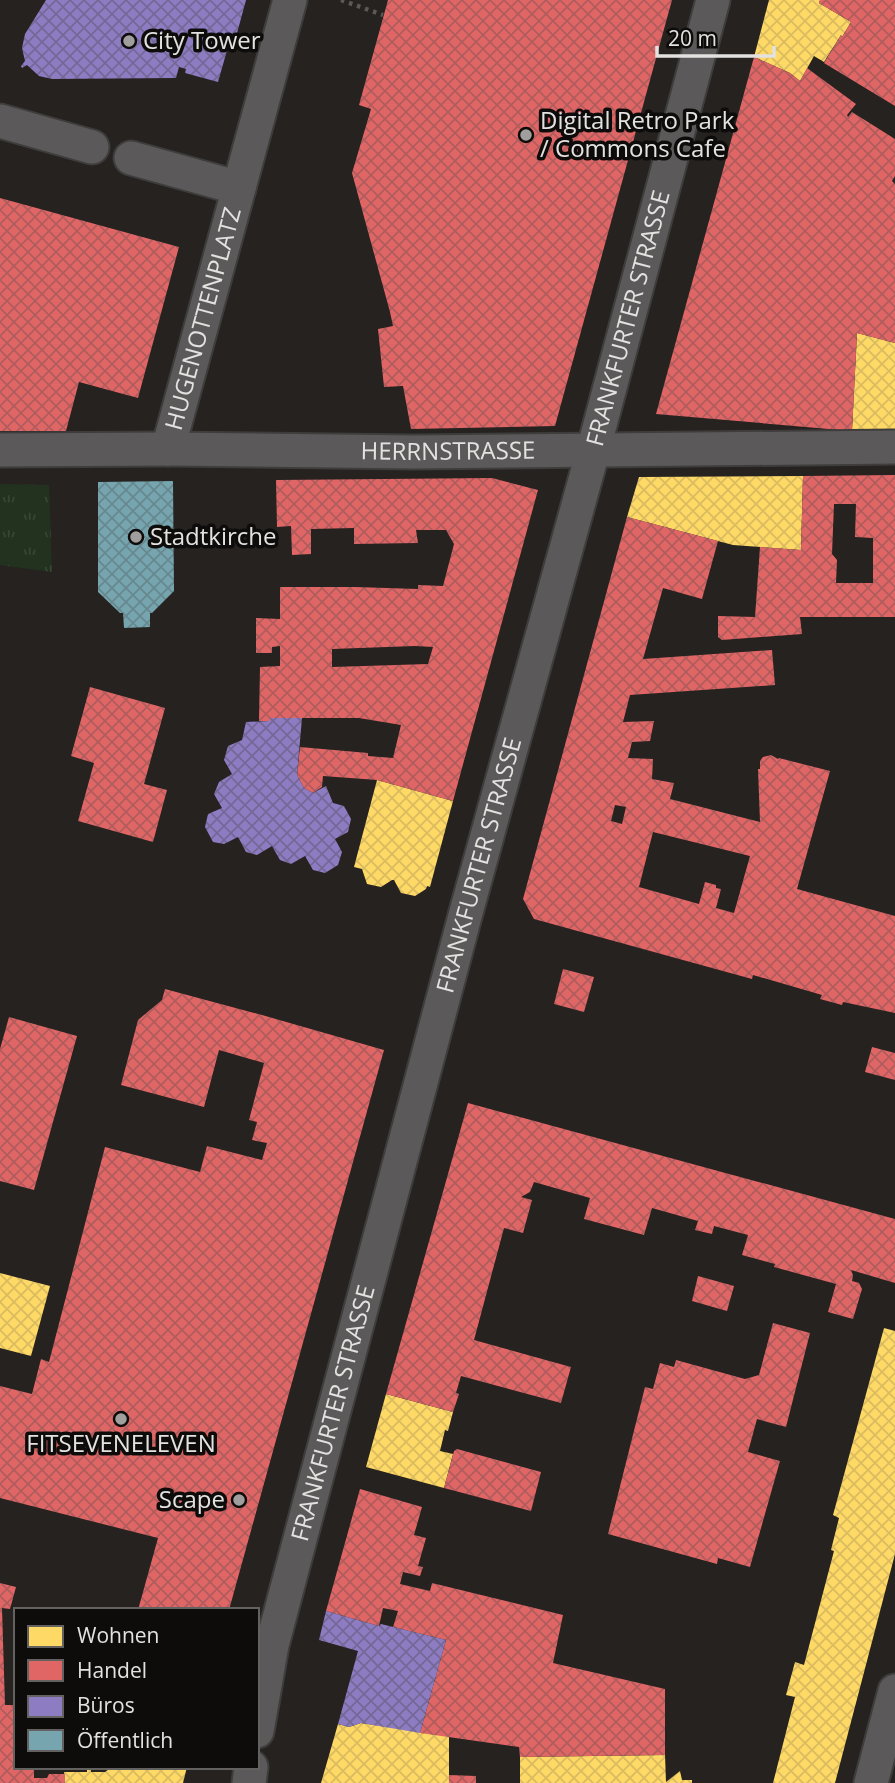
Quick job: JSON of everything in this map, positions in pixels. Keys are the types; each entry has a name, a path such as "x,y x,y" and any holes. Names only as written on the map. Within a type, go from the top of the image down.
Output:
{"street":[{"name":"HUGENOTTENPLATZ","path":"168,449 290,0"},
{"name":"FRANKFURTER STRASSE","path":"259,1720 272,1645 451,969 713,0"},
{"path":"0,121 92,147"},
{"name":"HUGENOTTENPLATZ","path":"131,158 239,188"},
{"name":"HERRNSTRASSE","path":"0,450 400,452 895,447"},
{"path":"871,1783 895,1691"}],"path":[{"path":"341,0 383,15"}],"green space":[{"path":"0,484 49,485 52,572 0,565"}],"building: Wohnen":[{"path":"769,0 820,0 819,3 851,22 824,62 814,56 800,81 790,73 754,57"},
{"path":"857,333 895,343 895,431 852,431"},
{"path":"803,476 801,550 733,545 627,517 639,477"},
{"path":"377,780 453,801 430,887 427,886 415,896 401,893 394,880 381,887 367,884 362,869 354,867"},
{"path":"0,1273 50,1286 31,1356 0,1348"},
{"path":"884,1328 895,1331 895,1554 835,1783 773,1783 795,1697 786,1695 795,1662 804,1665 834,1551 831,1550 839,1518 833,1515"},
{"path":"386,1394 453,1412 440,1451 453,1454 444,1488 366,1467"},
{"path":"361,1723 449,1736 449,1783 321,1783 338,1724 349,1727"},
{"path":"665,1755 666,1782 680,1771 682,1780 692,1780 692,1783 520,1783 520,1757"},
{"path":"109,1769 186,1769 183,1783 65,1783 64,1772 105,1772"}],"building: Handel":[{"path":"388,0 672,0 555,426 411,429 403,386 384,387 378,329 393,326 352,173 371,109 359,105"},
{"path":"820,0 895,0 895,106 824,63 851,22 819,3"},
{"path":"754,57 790,73 800,81 807,68 856,104 848,117 852,112 895,139 895,176 892,181 895,184 895,343 857,333 852,431 656,414"},
{"path":"0,198 179,247 138,398 79,382 66,431 0,431"},
{"path":"895,475 895,617 800,617 802,634 722,640 718,637 718,616 755,617 760,547 801,550 803,476","holes":["834,504 856,504 855,537 873,538 873,583 836,583 837,560 832,554"]},
{"path":"492,478 538,490 453,801 377,780 323,776 322,787 313,793 304,788 297,775 300,747 393,758 401,725 359,718 270,718 270,721 259,721 260,667 280,666 280,646 272,647 272,653 256,653 256,618 280,619 280,587 418,589 418,585 443,586 454,544 446,530 416,530 418,543 354,544 354,528 311,529 311,554 292,555 291,526 277,527 276,480","holes":["433,647 428,664 332,667 332,649"]},
{"path":"627,517 718,541 702,599 663,588 643,659 772,650 775,685 630,695 623,722 654,721 650,741 632,742 628,758 653,759 652,779 674,783 670,799 760,822 758,769 763,757 771,755 830,771 797,889 895,916 895,1013 843,1002 842,1005 820,999 822,995 753,975 752,979 534,919 523,899","holes":["615,805 626,807 622,824 611,821","653,832 750,856 734,913 716,908 721,889 716,888 716,885 705,882 699,904 639,887"]},
{"path":"90,687 165,708 144,784 167,790 153,842 78,821 94,763 71,756"},
{"path":"563,969 594,977 584,1012 554,1004"},
{"path":"165,989 384,1050 230,1608 139,1608 158,1538 0,1498 0,1386 32,1394 41,1359 49,1362 105,1147 200,1172 207,1146 262,1160 267,1143 252,1140 257,1122 249,1120 264,1063 219,1050 204,1107 121,1085 138,1020 162,1000"},
{"path":"9,1017 77,1036 34,1190 0,1181 0,1049"},
{"path":"872,1047 895,1053 895,1080 865,1072"},
{"path":"468,1103 895,1219 895,1283 851,1270 852,1281 859,1283 862,1289 853,1319 828,1312 836,1284 742,1255 748,1235 714,1226 712,1234 695,1230 698,1221 652,1208 644,1235 584,1219 590,1198 534,1182 530,1192 521,1197 532,1200 523,1233 504,1228 474,1340 571,1367 561,1403 461,1376 453,1412 386,1394"},
{"path":"698,1276 734,1286 727,1311 692,1301"},
{"path":"773,1323 810,1333 786,1427 757,1419 748,1452 780,1461 750,1567 718,1558 717,1564 608,1534 645,1387 653,1389 660,1363 674,1367 676,1360 745,1379 759,1375"},
{"path":"457,1449 541,1472 531,1511 444,1488 454,1451"},
{"path":"360,1489 422,1507 414,1535 426,1538 418,1566 423,1567 420,1576 403,1572 400,1584 430,1591 432,1583 563,1615 553,1663 665,1689 665,1755 520,1757 519,1747 420,1733 446,1640 393,1627 398,1611 383,1608 379,1626 326,1611"},
{"path":"0,1583 16,1587 10,1609 2,1608 5,1705 14,1705 14,1769 34,1769 34,1778 65,1774 65,1783 0,1783"},
{"path":"449,1775 476,1776 476,1783 449,1783"}],"building: Büros":[{"name":"City Tower","path":"46,0 246,0 233,48 228,47 218,82 185,73 186,69 179,67 176,78 52,79 39,76 27,65 22,68 25,61 22,48 25,34"},
{"path":"270,718 302,718 297,775 304,788 313,793 326,786 333,803 344,806 351,819 348,832 335,839 342,852 338,865 325,873 313,870 305,856 291,864 280,860 272,846 257,855 246,852 238,837 224,844 213,842 205,827 208,814 222,808 214,794 219,782 232,774 224,760 228,746 242,740 246,722 270,721"},
{"path":"326,1611 379,1626 381,1624 446,1640 420,1733 361,1723 349,1727 338,1724 358,1651 319,1640"}],"building: Öffentlich":[{"name":"Stadtkirche","path":"173,481 174,591 150,613 150,627 124,628 123,613 98,592 98,482"}],"place":[{"name":"City Tower","path":"129,41"},
{"name":"Digital Retro Park / Commons Cafe","path":"526,135"},
{"name":"Stadtkirche","path":"136,537"},
{"name":"FITSEVENELEVEN","path":"121,1419"},
{"name":"Scape","path":"239,1500"}]}
